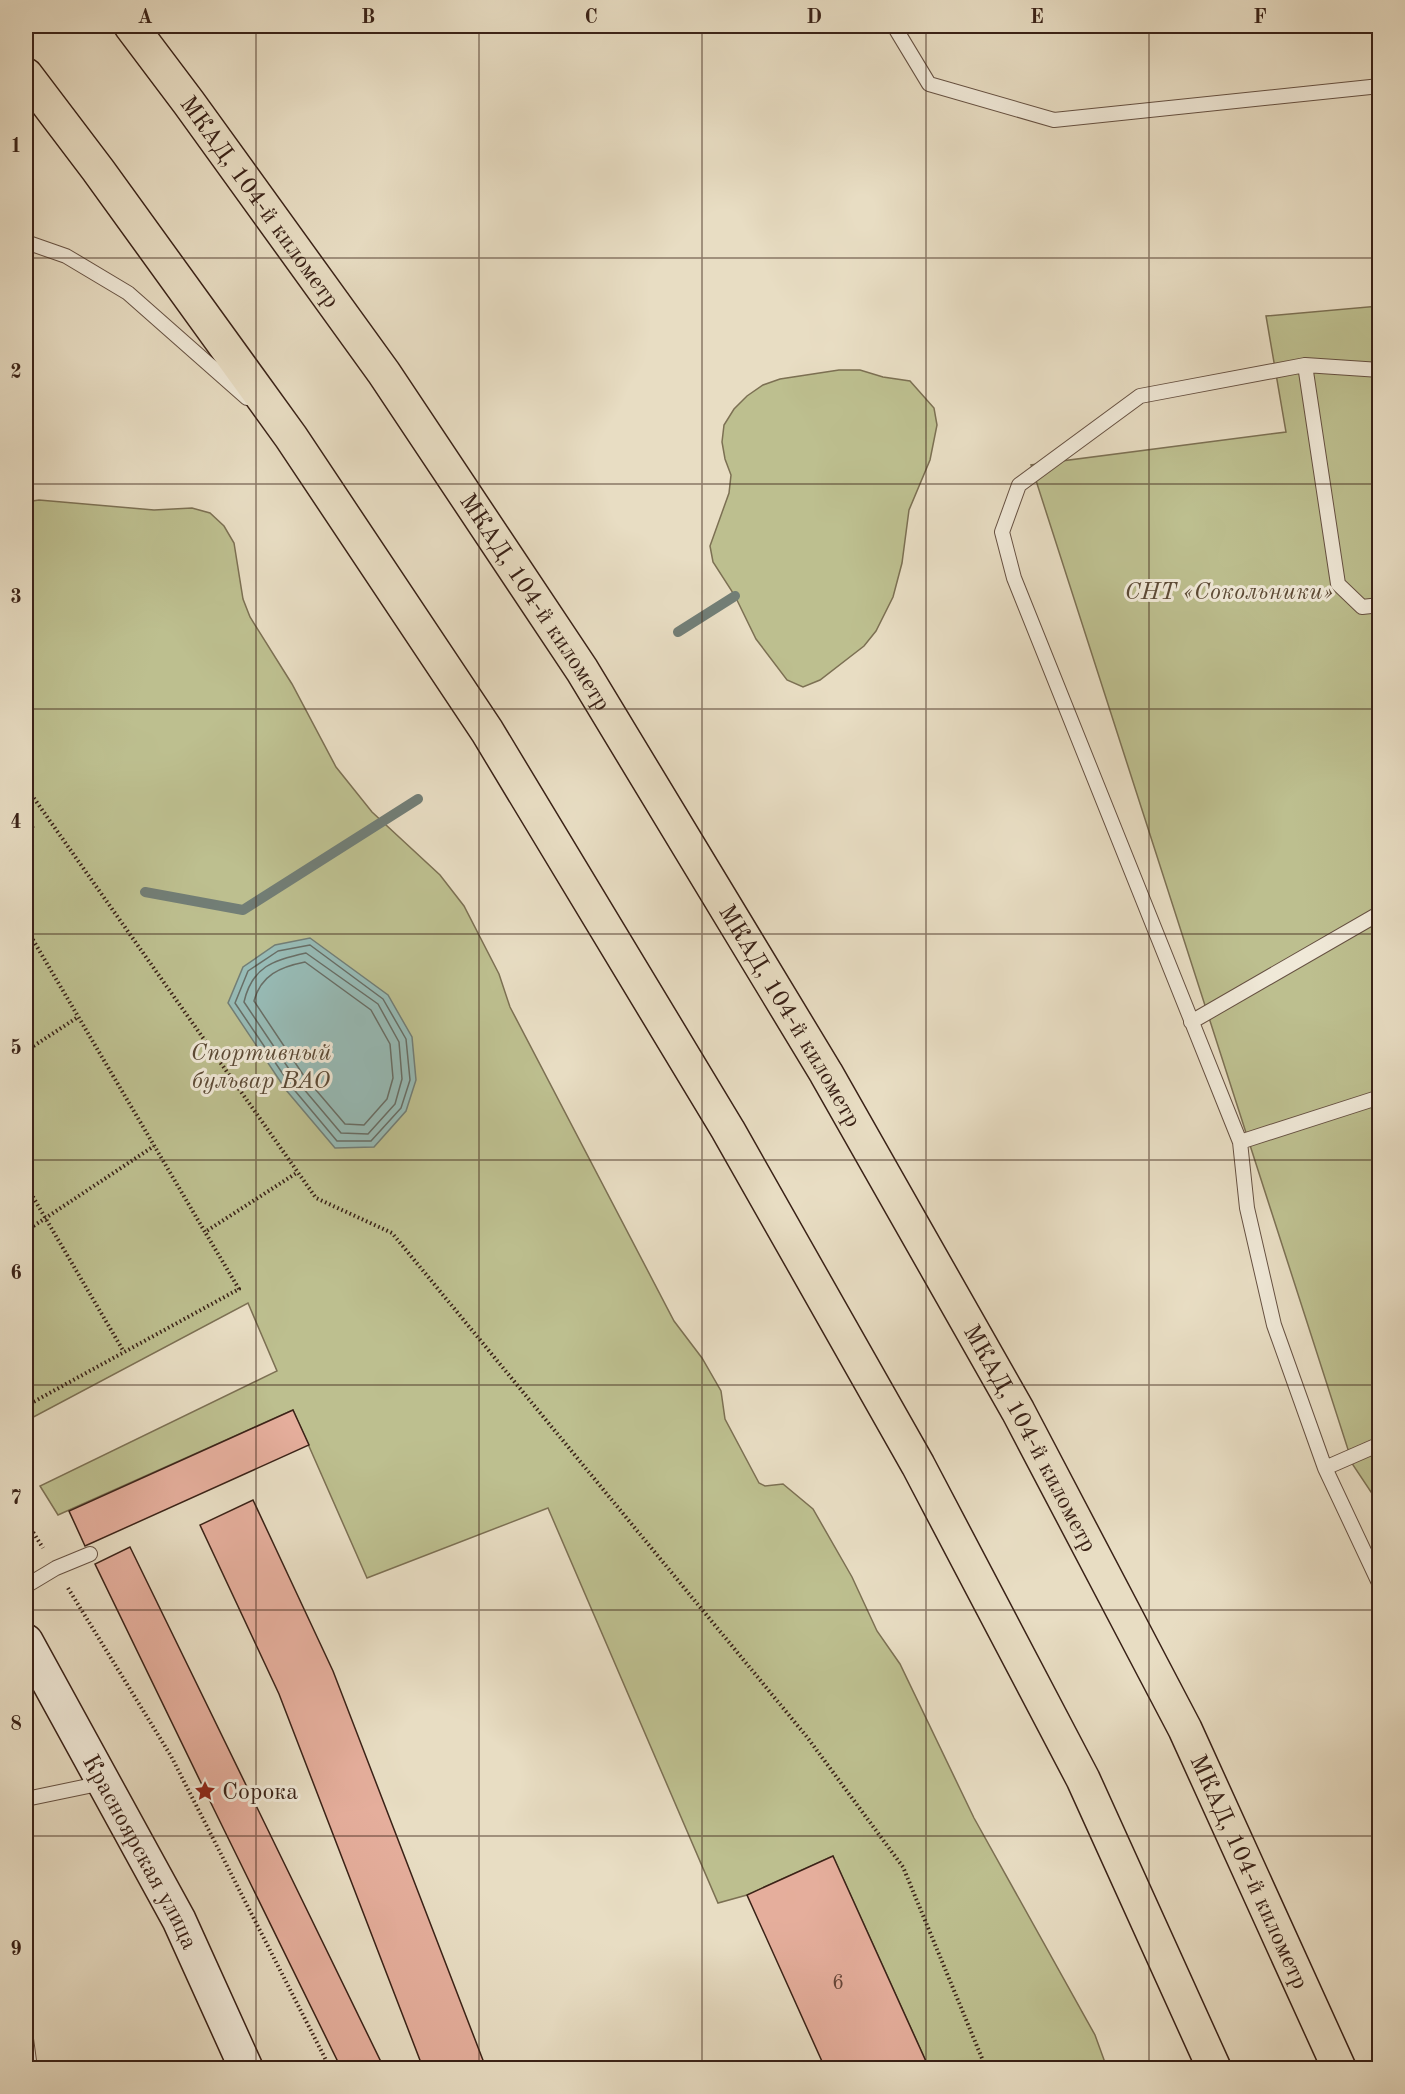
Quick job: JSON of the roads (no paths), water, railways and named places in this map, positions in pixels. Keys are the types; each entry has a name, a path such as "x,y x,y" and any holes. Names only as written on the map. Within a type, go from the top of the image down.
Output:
{"highway":[{"name":"МКАД, 104-й километр","path":"131,26 196,112 384,373 563,641 826,1073 1018,1411 1185,1729 1339,2068"},
{"path":"26,75 98,170 291,437 487,731 728,1130 918,1465 1083,1779 1214,2068"}],"street":[{"name":"Красноярская улица","path":"26,1641 179,1920 246,2068"}],"lane":[{"path":"894,26 929,84 1054,120 1380,86"},
{"path":"26,242 66,256 128,293 291,437"},
{"path":"1305,365 1338,584 1362,607 1380,605"},
{"path":"1380,370 1305,365 1140,396 1020,485 1002,532 1014,578 1240,1142 1247,1208 1274,1325 1325,1468 1380,1585"},
{"path":"1191,1022 1380,913"},
{"path":"1240,1142 1380,1097"},
{"path":"1325,1468 1380,1444"},
{"path":"26,1586 57,1568 90,1554"},
{"path":"26,1799 105,1783"},
{"path":"26,2040 30,2068"}],"water":[{"path":"310,938 388,995 412,1037 416,1080 406,1111 374,1147 335,1148 286,1090 228,1003 243,967 275,945"}],"waterway":[{"path":"678,632 735,596"},
{"path":"145,892 243,910 418,799"}],"place":[{"name":"Сорока","path":"205,1791"}],"park label":[{"name":"СНТ «Сокольники»","path":"1229,591"},
{"name":"Спортивный бульвар ВАО","path":"261,1066"}]}
